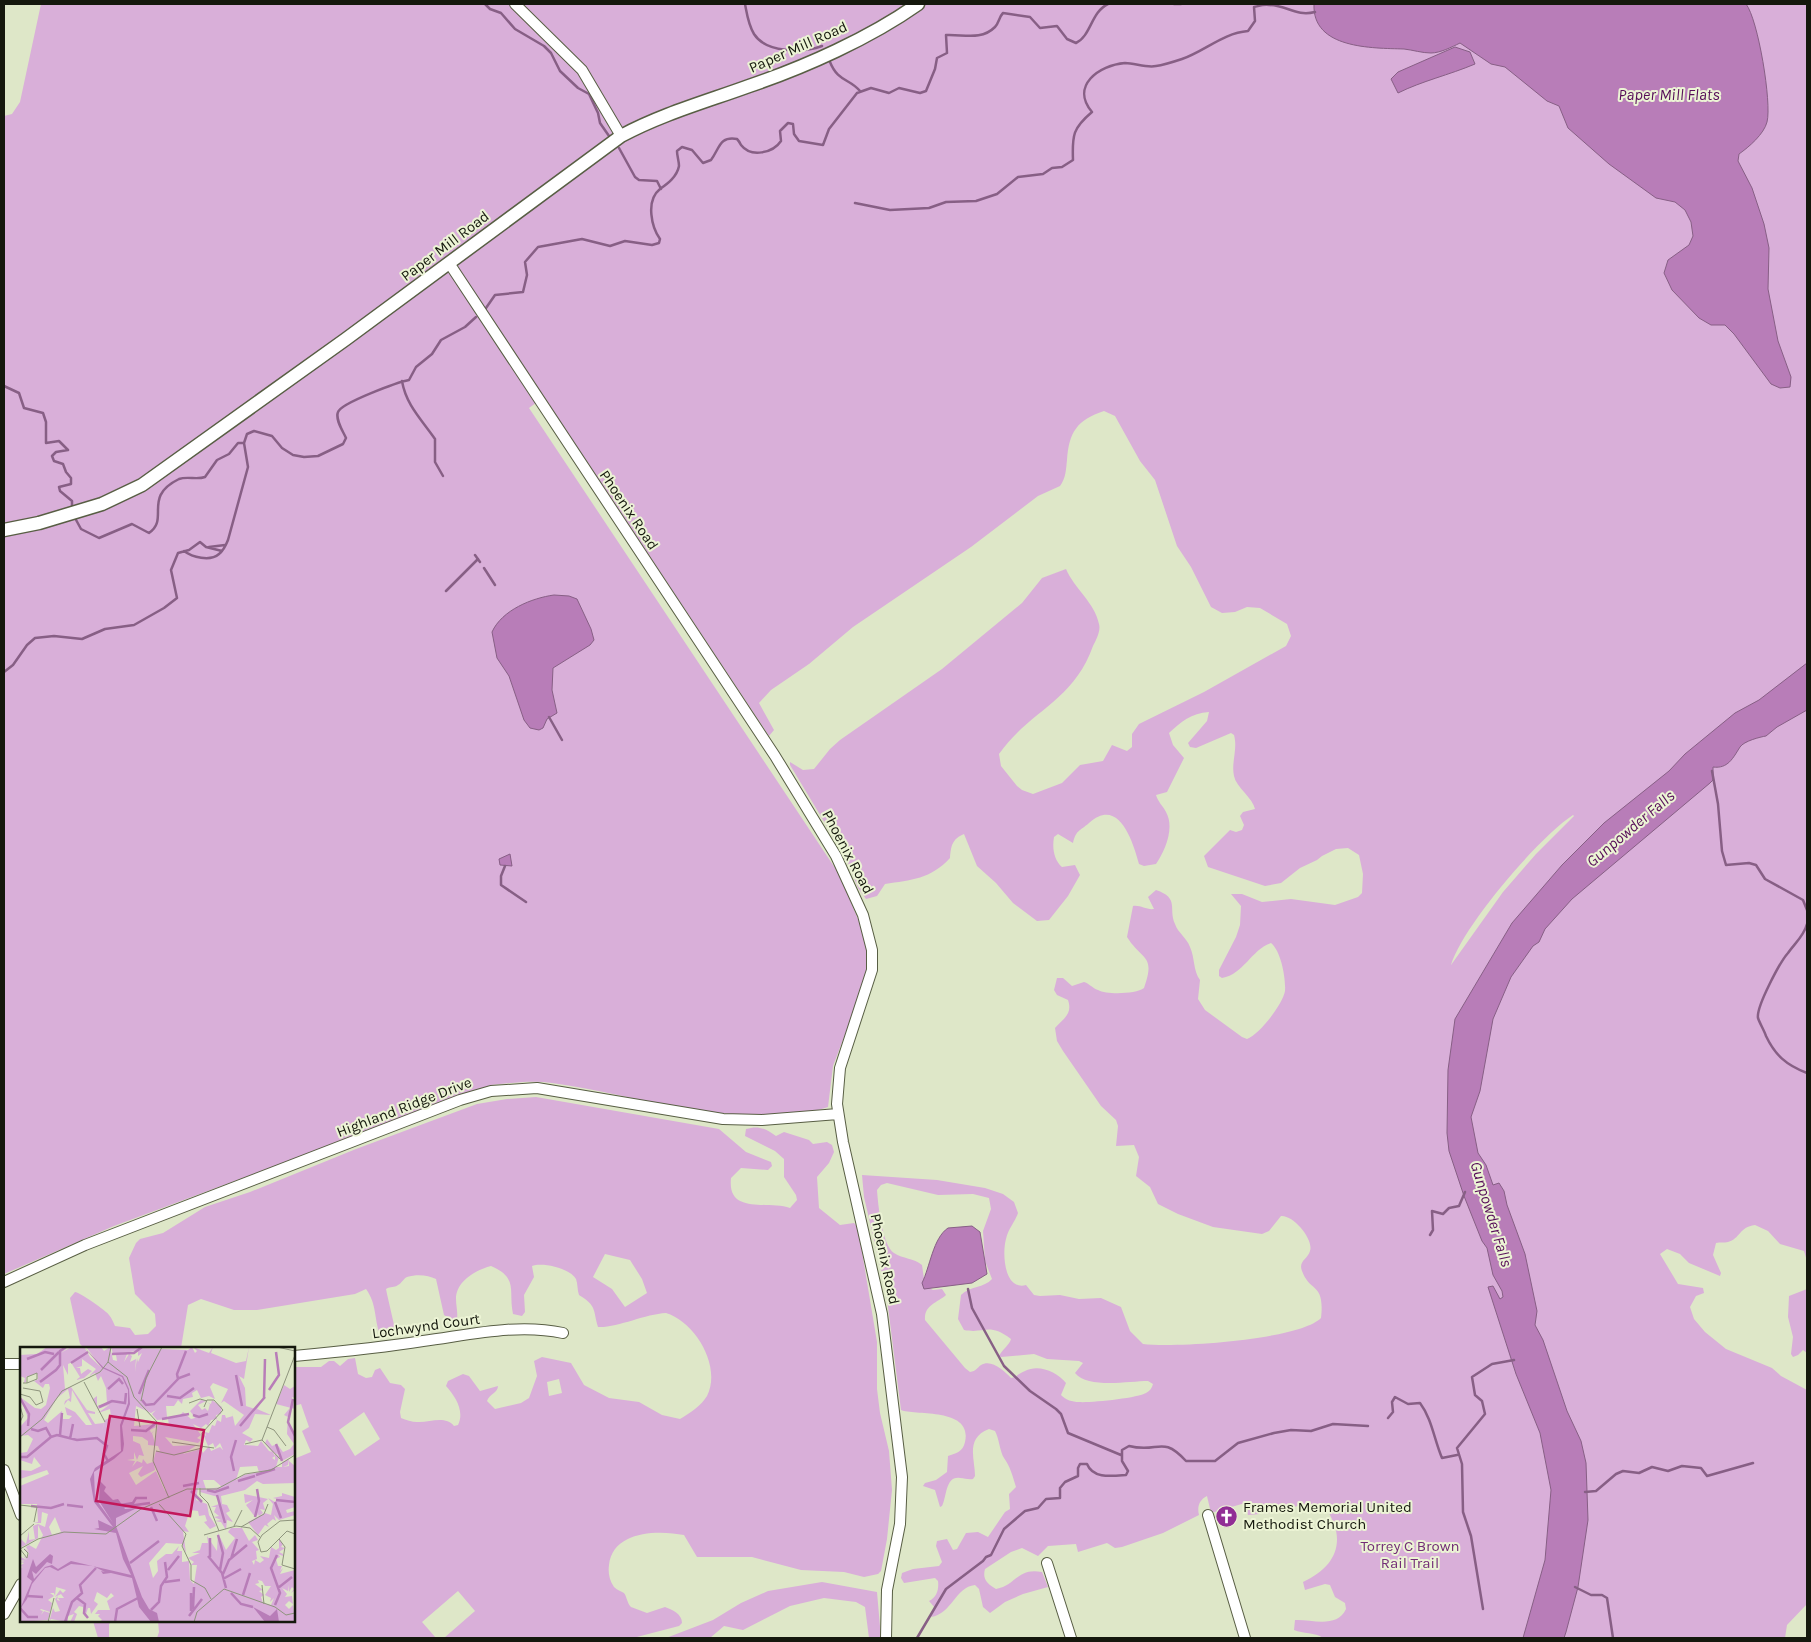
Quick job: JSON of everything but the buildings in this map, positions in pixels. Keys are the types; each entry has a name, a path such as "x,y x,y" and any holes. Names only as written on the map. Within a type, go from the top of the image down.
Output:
{"main road":[{"name":"Paper Mill Road","path":"4,530 39,523 102,504 142,484 449,264 621,136 669,113 790,70 856,40 918,4"}],"street":[{"path":"515,4 582,70 621,136"},
{"name":"Phoenix Road","path":"449,264 775,756 826,839 852,888 867,930 872,950 872,970 840,1068 836,1092 838,1114 882,1314 902,1478 900,1524 886,1590 886,1638"},
{"name":"Highland Ridge Drive","path":"4,1282 85,1245 460,1100 491,1091 537,1088 723,1119 762,1120 838,1114"},
{"name":"Lochwynd Court","path":"295,1356 384,1347 508,1330 532,1328 563,1333"},
{"path":"4,1364 20,1364"},
{"path":"4,1470 20,1512"},
{"path":"1208,1515 1245,1638"},
{"path":"1047,1563 1071,1638"},
{"path":"4,1614 20,1586"}],"green space":[{"name":"Torrey C Brown Rail Trail","path":"41,4 1807,4 1807,1261 1804,1251 1780,1244 1768,1231 1755,1225 1746,1228 1732,1240 1716,1243 1713,1255 1721,1273 1720,1276 1689,1263 1680,1254 1667,1249 1660,1254 1678,1284 1703,1288 1704,1293 1696,1296 1690,1307 1694,1319 1705,1332 1726,1349 1772,1368 1781,1376 1807,1390 1807,1604 1787,1625 1785,1638 1323,1638 1294,1630 1295,1620 1330,1621 1342,1615 1346,1609 1345,1603 1335,1597 1330,1585 1325,1584 1305,1590 1303,1582 1323,1569 1335,1552 1336,1532 1327,1510 1301,1505 1273,1513 1248,1515 1245,1503 1211,1513 1207,1496 1199,1504 1199,1515 1163,1533 1122,1547 1115,1548 1107,1543 1078,1552 1076,1544 1048,1546 1038,1556 1022,1548 1011,1552 985,1569 984,1576 988,1583 996,1589 1003,1587 1022,1574 1034,1571 1042,1572 1048,1587 1023,1594 1005,1602 990,1613 983,1607 979,1589 975,1585 963,1590 944,1611 931,1617 935,1608 929,1601 937,1592 938,1581 935,1578 904,1583 901,1578 902,1573 913,1569 939,1566 942,1562 936,1546 937,1541 947,1539 953,1550 957,1549 966,1533 978,1532 988,1537 1005,1512 1010,1509 1009,1494 1016,1487 995,1431 989,1429 982,1433 974,1443 975,1476 973,1479 955,1478 952,1480 947,1488 942,1506 940,1507 935,1490 923,1486 925,1483 936,1480 947,1472 948,1456 959,1452 963,1448 965,1431 960,1423 952,1418 901,1410 886,1291 864,1197 862,1175 937,1180 985,1188 1003,1194 1014,1202 1018,1213 1008,1232 1004,1253 1006,1270 1013,1282 1019,1285 1026,1285 1034,1295 1060,1295 1079,1299 1101,1298 1121,1307 1130,1331 1143,1344 1182,1345 1264,1337 1308,1326 1321,1318 1322,1307 1319,1293 1305,1278 1301,1268 1302,1262 1310,1251 1309,1241 1302,1229 1292,1220 1281,1216 1269,1231 1262,1234 1213,1227 1178,1214 1158,1204 1150,1187 1136,1176 1139,1157 1134,1145 1116,1146 1118,1126 1116,1120 1101,1106 1057,1041 1055,1028 1068,1013 1069,1005 1068,1000 1057,995 1054,990 1057,978 1063,978 1072,986 1084,982 1102,992 1108,993 1128,993 1144,988 1149,969 1148,963 1127,937 1133,906 1154,909 1148,897 1156,890 1171,900 1175,924 1190,947 1196,973 1200,980 1198,999 1205,1010 1247,1039 1258,1032 1275,1011 1285,991 1285,979 1278,952 1271,943 1264,946 1230,976 1222,978 1219,976 1219,970 1240,925 1241,906 1231,894 1242,894 1262,902 1291,899 1335,905 1358,897 1362,893 1363,874 1359,855 1348,848 1336,849 1300,868 1281,883 1265,886 1208,867 1204,856 1230,830 1236,832 1242,830 1244,825 1240,816 1243,812 1255,809 1235,780 1233,766 1234,735 1231,733 1196,748 1190,747 1188,743 1207,721 1209,712 1192,716 1169,733 1173,745 1184,758 1167,792 1156,795 1169,818 1170,825 1163,853 1156,864 1144,866 1139,864 1133,845 1123,825 1116,818 1109,815 1100,816 1077,833 1073,843 1058,834 1054,837 1054,854 1059,864 1062,867 1075,865 1080,875 1068,896 1049,920 1037,921 1013,903 996,883 977,866 964,834 953,843 950,858 943,865 920,877 885,884 877,896 866,899 858,888 846,858 790,765 790,762 803,770 814,769 840,740 942,669 1022,603 1042,578 1066,569 1097,616 1099,630 1084,665 1074,680 1063,693 1024,726 999,754 1001,766 1017,786 1033,794 1062,783 1080,765 1103,761 1112,745 1127,751 1132,747 1132,734 1139,724 1204,692 1286,646 1291,636 1287,624 1260,608 1247,607 1235,612 1222,613 1211,607 1191,567 1177,546 1155,480 1140,461 1115,416 1104,411 1087,419 1076,428 1068,450 1065,477 1060,486 1038,496 971,547 853,627 809,664 771,690 759,703 774,730 769,736 544,397 529,408 839,874 863,931 869,960 865,982 833,1066 828,1107 797,1114 763,1116 728,1114 544,1082 491,1085 114,1226 4,1274 4,116 12,114 20,102","holes":["1573,815 1503,892 1451,965 1470,929 1503,884 1541,842","887,1183 938,1195 973,1194 989,1198 991,1209 983,1231 985,1261 992,1279 961,1295 958,1319 964,1330 992,1330 1011,1339 999,1356 1001,1357 1034,1354 1047,1359 1079,1361 1083,1363 1075,1373 1081,1378 1099,1383 1148,1381 1153,1384 1151,1389 1141,1395 1124,1398 1076,1402 1061,1395 1066,1383 1047,1370 1030,1369 1011,1378 998,1367 985,1364 970,1372 925,1320 925,1315 929,1308 946,1295 942,1289 933,1290 925,1286 922,1265 894,1253 886,1242 881,1224 877,1190 881,1185"]},
{"path":"536,1097 719,1129 746,1152 771,1162 772,1166 768,1170 741,1168 731,1178 731,1190 735,1197 742,1202 750,1204 790,1208 797,1200 796,1195 784,1177 784,1159 775,1151 745,1136 746,1129 762,1128 776,1136 784,1132 809,1140 813,1144 827,1142 832,1145 834,1152 829,1163 817,1177 819,1208 840,1225 854,1223 858,1228 877,1342 877,1389 880,1413 889,1451 892,1490 887,1539 881,1571 878,1574 864,1577 844,1572 801,1570 752,1557 697,1557 684,1535 650,1533 628,1539 612,1553 609,1565 610,1579 616,1589 624,1593 631,1607 647,1613 665,1607 679,1615 682,1623 679,1626 633,1638 444,1638 475,1611 458,1591 422,1622 436,1638 157,1638 159,1632 158,1622 295,1622 295,1459 311,1452 302,1431 309,1427 301,1404 295,1406 295,1367 321,1367 329,1361 334,1361 340,1366 348,1359 355,1358 358,1374 366,1378 372,1377 375,1370 380,1368 390,1383 401,1385 405,1389 400,1412 401,1418 415,1422 442,1420 454,1426 458,1425 460,1420 460,1409 453,1394 446,1386 448,1381 463,1374 469,1376 480,1391 498,1386 497,1390 487,1401 495,1409 521,1403 529,1398 537,1376 534,1361 542,1357 571,1363 584,1385 609,1398 639,1402 662,1415 680,1419 705,1400 711,1384 708,1359 696,1335 687,1326 677,1318 666,1313 606,1327 598,1327 592,1305 579,1295 577,1281 573,1275 556,1267 542,1265 532,1266 534,1277 524,1295 525,1312 522,1316 513,1314 511,1286 506,1275 491,1266 473,1273 459,1287 456,1299 457,1319 452,1320 444,1315 436,1279 422,1275 411,1276 397,1286 386,1289 395,1329 392,1335 380,1335 374,1306 366,1289 355,1294 257,1310 234,1310 201,1299 188,1305 181,1347 83,1347 80,1344 70,1298 75,1292 87,1298 107,1313 115,1326 130,1328 135,1335 148,1334 156,1326 155,1314 135,1294 129,1258 140,1239 163,1233 205,1207 250,1192 356,1149 477,1104","holes":["605,1254 630,1260 642,1279 647,1293 625,1307 612,1289 593,1277","559,1379 562,1393 549,1396 547,1382","364,1412 380,1439 355,1456 339,1430"]},
{"path":"1807,1289 1807,1353 1803,1350 1793,1357 1791,1354 1793,1337 1788,1317 1789,1296"},
{"path":"822,1582 877,1592 881,1638 869,1638 865,1607 856,1602 824,1598 790,1606 743,1630 724,1626 710,1638 666,1638 713,1620 741,1603 768,1591"},
{"path":"93,1622 111,1622 109,1624 109,1638 98,1638"}],"water":[{"name":"Paper Mill Flats","path":"1314,4 1746,4 1755,26 1763,62 1768,112 1767,122 1763,131 1739,154 1738,161 1752,188 1764,224 1769,248 1768,289 1778,341 1791,377 1790,387 1780,388 1771,384 1734,334 1725,325 1711,325 1699,318 1672,290 1664,273 1668,260 1689,245 1693,236 1691,222 1685,210 1675,202 1656,198 1609,164 1568,128 1559,106 1547,101 1505,67 1491,64 1460,43 1442,51 1428,53 1361,46 1333,38 1323,30 1316,19"},
{"path":"1455,47 1470,52 1475,64 1398,93 1391,79 1398,72"},
{"path":"554,595 569,596 577,599 594,640 590,645 553,668 552,690 557,713 547,719 543,728 539,730 530,728 524,720 509,676 497,658 492,632 503,617 518,606"},
{"name":"Gunpowder Falls","path":"1807,663 1807,710 1777,727 1766,736 1745,743 1732,759 1723,766 1713,767 1713,780 1710,783 1572,899 1545,929 1539,942 1533,946 1511,977 1493,1019 1480,1091 1471,1117 1478,1153 1486,1165 1493,1185 1499,1183 1504,1191 1507,1205 1525,1254 1537,1311 1535,1325 1543,1340 1567,1411 1581,1441 1586,1463 1588,1520 1578,1587 1564,1638 1523,1638 1545,1560 1551,1490 1540,1433 1516,1374 1488,1287 1493,1286 1500,1299 1503,1297 1502,1291 1493,1275 1487,1248 1482,1241 1464,1196 1449,1151 1447,1133 1448,1070 1455,1019 1512,923 1562,865 1604,823 1669,771 1685,754 1735,713 1759,700"},
{"path":"510,854 512,866 500,865 499,859"},
{"path":"972,1226 980,1232 987,1274 972,1283 924,1289 922,1283 935,1246 943,1233 948,1228"}],"waterway":[{"path":"485,4 490,9 501,13 515,29 544,46 551,53 560,71 578,88 589,94 598,113 600,123 609,136"},
{"path":"745,4 754,34 767,45 785,50 805,50 822,46"},
{"path":"486,308 495,295 523,292 527,275 525,262 538,247 582,239 610,246 625,241 652,245 659,243 660,239 653,222 651,207 655,194 676,174 679,166 677,151 682,147 692,150 703,163 711,160 723,141 727,139 737,139 750,152 767,151 773,149 781,141 780,131 788,123 793,124 794,134 799,141 823,145 829,129 857,93 871,88 889,93 899,88 920,93 926,91 935,69 937,58 947,53 946,35 972,36 984,34 995,27 1003,13 1030,17 1040,28 1057,26 1067,39 1076,43 1085,35 1098,12 1108,4"},
{"path":"1174,4 1181,4"},
{"path":"855,203 890,210 929,208 946,202 976,201 997,194 1018,177 1043,174 1052,168 1062,167 1073,160 1075,133 1081,123 1092,112 1086,103 1084,94 1086,86 1090,78 1097,73 1106,68 1125,63 1156,66 1190,56 1230,35 1248,31 1255,21 1254,7 1267,5 1302,13 1315,12"},
{"path":"830,62 840,77 860,91"},
{"path":"619,148 635,177 639,180 657,181 661,189"},
{"path":"184,551 196,557 211,558 219,554 225,546 248,467 244,443 247,434 254,431 272,436 282,448 293,455 304,457 318,456 343,444 346,438 338,422 337,415 341,408 370,393 409,380 416,367 432,354 441,340 465,327 476,317"},
{"path":"402,381 407,398 435,439 435,462 443,476"},
{"path":"4,386 19,393 24,408 43,413 46,422 46,443 59,441 68,450 56,452 52,456 54,461 63,464 71,478 71,484 59,487 60,491 72,501 72,508"},
{"path":"75,518 81,529 99,538 132,524 149,533 155,527 159,500 168,486 182,478 205,477 217,460 229,454 238,443 244,443"},
{"path":"4,672 13,665 27,645 35,638 54,636 82,639 105,629 134,625 164,608 177,598 171,570 178,553 189,550 200,542 206,547 222,551"},
{"path":"209,547 225,545"},
{"path":"475,555 480,562"},
{"path":"446,591 478,559"},
{"path":"484,568 495,585"},
{"path":"549,717 562,740"},
{"path":"1712,771 1718,804 1722,851 1726,865 1749,863 1756,865 1765,879 1803,900 1807,910"},
{"path":"505,866 501,876 501,885 526,902"},
{"path":"1807,924 1802,936 1784,958 1774,975 1758,1012 1758,1018 1769,1043 1777,1054 1793,1067 1807,1073"},
{"path":"1430,1235 1433,1230 1432,1211 1443,1214 1449,1208 1459,1206 1465,1192"},
{"path":"968,1289 972,1308 1004,1366 1030,1391 1061,1414 1068,1433 1121,1455"},
{"path":"1483,1609 1471,1536 1463,1512 1462,1464 1457,1448 1485,1414 1482,1401 1475,1395 1472,1377 1492,1364 1514,1360"},
{"path":"1388,1418 1393,1412 1392,1402 1395,1397 1408,1404 1420,1403 1430,1422 1442,1458 1457,1455"},
{"path":"917,1638 946,1589 991,1555 1004,1529 1025,1511 1038,1508 1046,1499 1060,1498 1060,1488 1065,1482 1078,1476 1080,1464 1087,1464 1094,1472 1104,1476 1126,1475 1128,1471 1122,1461 1122,1450 1129,1446 1139,1448 1165,1446 1171,1448 1186,1461 1215,1461 1238,1443 1274,1433 1291,1430 1311,1431 1333,1424 1368,1426"},
{"path":"1585,1492 1596,1491 1616,1474 1623,1471 1639,1473 1652,1467 1668,1471 1682,1466 1701,1468 1707,1476 1753,1463"},
{"path":"1575,1587 1591,1595 1602,1595 1607,1598 1613,1638"}],"place":[{"name":"Frames Memorial United Methodist Church","path":"1227,1516"}]}
